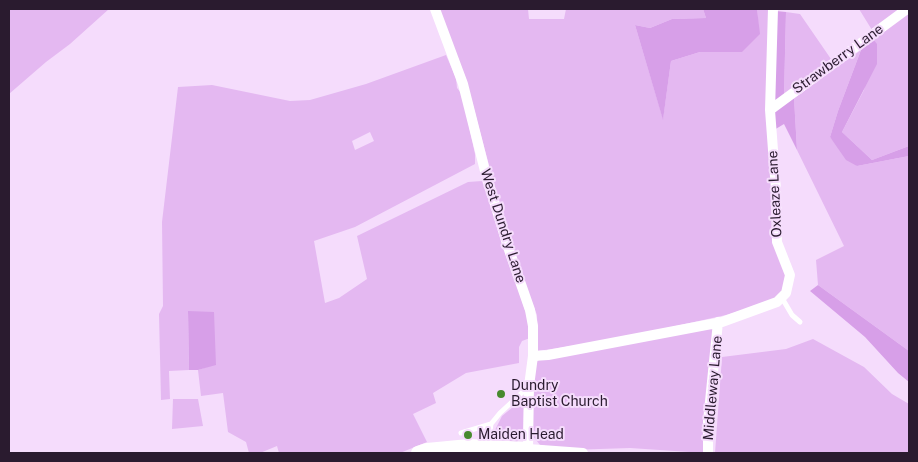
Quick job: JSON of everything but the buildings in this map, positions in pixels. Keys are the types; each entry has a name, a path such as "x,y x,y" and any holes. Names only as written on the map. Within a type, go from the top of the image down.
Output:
{"street":[{"name":"West Dundry Lane","path":"435,9 463,84 485,172 530,310 533,326 533,356 522,450"},
{"name":"Oxleaze Lane","path":"773,9 770,110 776,190 777,242 790,276 786,293 782,298"},
{"name":"Strawberry Lane","path":"770,110 907,9"},
{"path":"533,356 548,355 718,322 782,298"},
{"name":"Middleway Lane","path":"708,453 708,420 718,322"},
{"path":"418,453 426,450 488,446 583,453"}],"lane":[{"path":"782,298 792,315 800,322"},
{"path":"488,446 491,424 529,386"},
{"path":"461,433 491,424"}],"shaded area":[{"path":"9,9 109,9 9,94"},
{"path":"439,9 528,9 529,19 564,19 566,9 703,9 706,18 672,19 650,28 635,25 663,119 671,61 700,52 742,51 759,34 757,9 769,9 766,109 787,284 776,300 726,315 612,340 538,351 537,315 521,274 502,214 466,79"},
{"path":"703,9 757,9 760,34 742,52 700,52 671,61 663,120 635,25 650,28 672,19 706,18"},
{"path":"859,9 901,9 872,30"},
{"path":"776,11 786,12 784,95 773,104"},
{"path":"786,12 800,14 831,59 784,95"},
{"path":"909,12 909,146 872,160 842,132 864,90 873,39"},
{"path":"873,39 877,44 877,64 842,132 872,160 909,146 909,156 857,166 846,160 830,137 861,50"},
{"path":"861,50 830,137 857,166 909,156 909,351 818,285 816,260 844,246 797,150 794,98"},
{"path":"446,55 456,78 457,88 462,94 475,154 475,164 355,227 314,241 325,303 339,298 367,279 357,236 468,182 482,181 527,316 530,338 522,341 519,347 519,363 466,373 433,393 436,403 413,414 427,442 400,453 279,453 277,446 260,453 249,453 246,442 228,432 223,393 201,396 198,370 216,364 188,312 189,370 169,371 170,399 161,400 159,314 163,306 162,222 178,87 212,85 290,101 310,100 366,84","holes":["370,132 374,141 355,150 352,141"]},
{"path":"794,98 797,150 784,124 774,130 773,112"},
{"path":"818,285 909,351 909,382 898,373 865,337 810,291"},
{"path":"188,311 214,312 216,365 198,370 189,370"},
{"path":"714,327 704,453 630,448 569,450 540,445 533,436 530,418 535,363 540,359"},
{"path":"813,339 864,367 892,394 909,404 909,453 715,453 722,357 786,349"},
{"path":"524,398 523,432 520,440 515,443 495,438 494,432 502,416"},
{"path":"173,399 198,399 203,426 172,429"}],"place":[{"name":"Dundry Baptist Church","path":"501,394"},
{"name":"Maiden Head","path":"468,435"}]}
